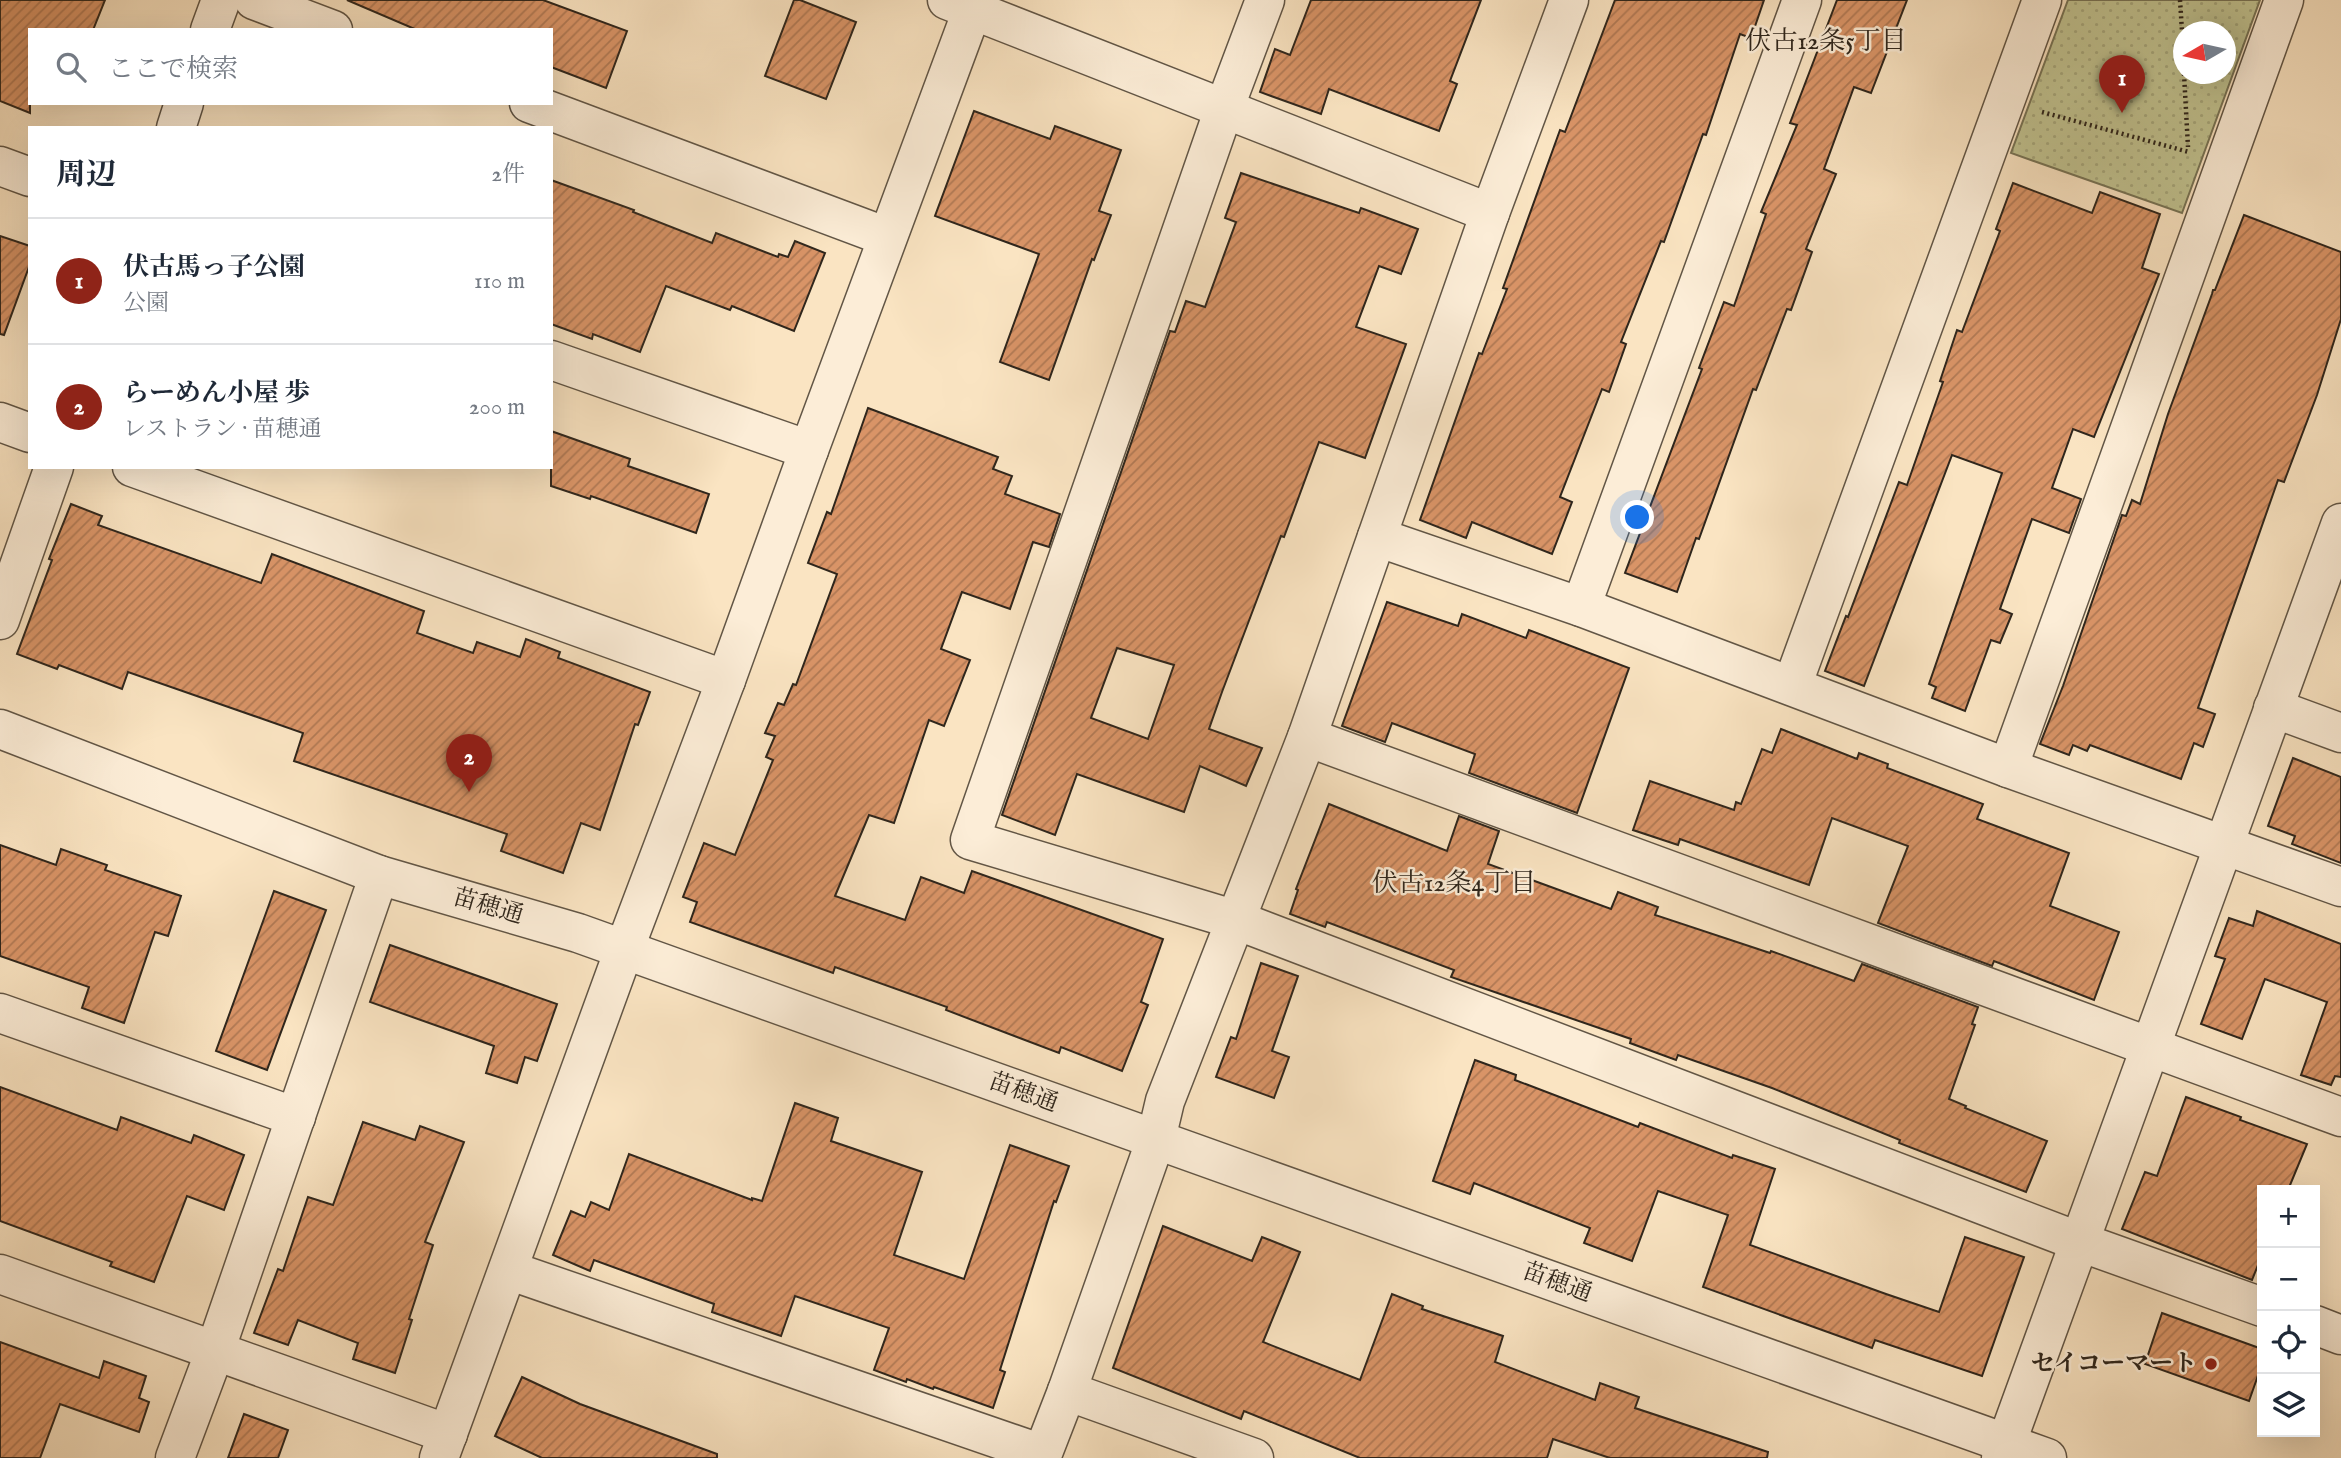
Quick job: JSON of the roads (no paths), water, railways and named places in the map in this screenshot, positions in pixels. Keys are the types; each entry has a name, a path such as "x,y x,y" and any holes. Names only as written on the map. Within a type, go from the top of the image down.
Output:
{"street":[{"path":"211,28 220,0"},
{"path":"254,0 328,28"},
{"path":"1265,0 1224,109 970,840 1236,920 2080,1242 2257,1305"},
{"path":"508,1270 1042,1456 1156,1139 1165,1101 1307,737 1490,213 1569,0"},
{"path":"1581,607 1802,0"},
{"path":"1792,685 2042,0"},
{"path":"2007,768 2284,0"},
{"path":"0,1275 215,1351 444,1446 887,237 965,3 1224,109 1490,213"},
{"path":"177,126 183,105"},
{"path":"534,105 887,237"},
{"path":"0,166 28,176"},
{"path":"553,361 808,450"},
{"path":"0,422 28,432"},
{"path":"0,620 53,469"},
{"path":"138,469 726,680"},
{"path":"2004,1450 2341,523"},
{"path":"1377,537 1581,607 2007,768 2341,887"},
{"path":"2273,708 2341,733"},
{"name":"苗穂通","path":"0,729 379,875 578,933 1156,1139 2004,1450 2046,1458"},
{"path":"1307,737 2341,1117"},
{"path":"176,1458 379,875"},
{"path":"0,1013 296,1117"},
{"path":"2320,1327 2341,1335"},
{"path":"1067,1391 1254,1458"}],"place":[{"name":"伏古馬っ子公園","path":"2122,113"},
{"name":"らーめん小屋 歩","path":"469,792"},
{"name":"セイコーマート","path":"2211,1364"}],"district":[{"name":"伏古12条5丁目","path":"1826,41"},
{"name":"伏古12条4丁目","path":"1454,883"}]}
